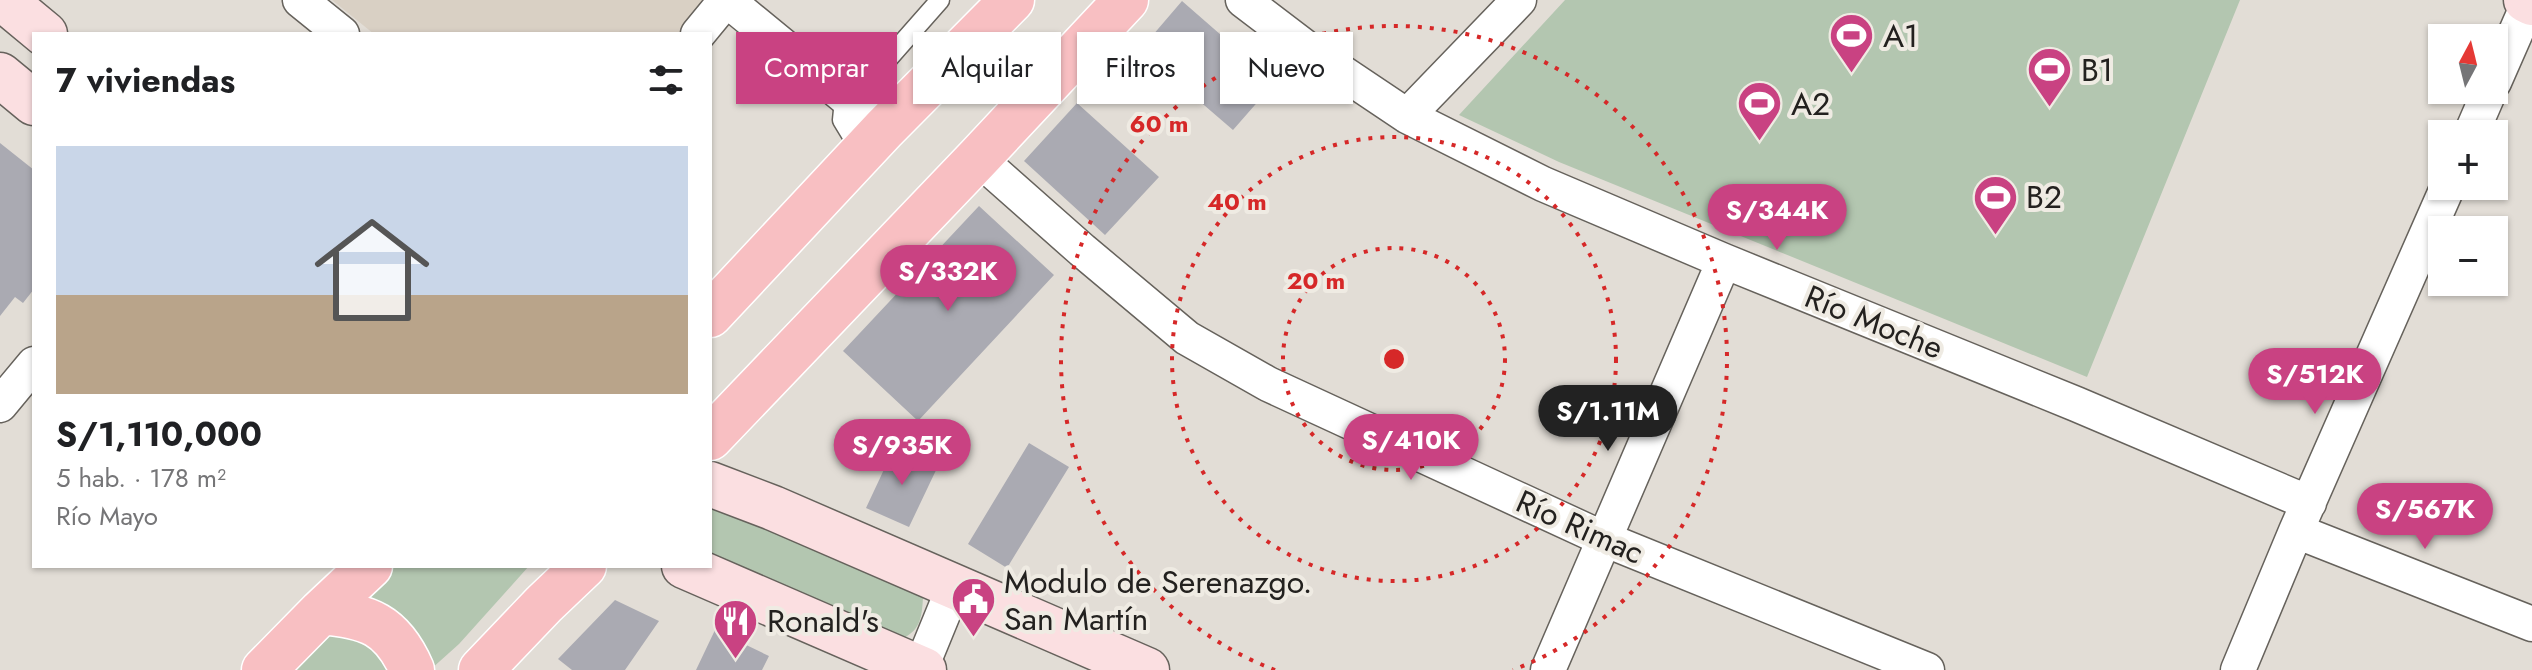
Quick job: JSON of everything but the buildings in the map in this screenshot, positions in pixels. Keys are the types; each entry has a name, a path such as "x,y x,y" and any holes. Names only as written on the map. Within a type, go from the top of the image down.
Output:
{"main road":[{"path":"4,0 43,32"},
{"path":"712,313 873,141 1012,0"},
{"path":"712,436 1126,0"},
{"path":"0,75 32,101"},
{"path":"712,485 773,508 1147,670"},
{"path":"264,670 368,568"},
{"path":"481,670 582,568"},
{"path":"689,568 922,670"},
{"path":"321,612 351,615 375,623 402,648 412,670"}],"street":[{"path":"300,0 340,32"},
{"path":"700,32 726,0 765,32"},
{"name":"Río Moche","path":"1243,0 1310,51 1407,116 1543,184 2076,404 2303,517 2532,624"},
{"path":"1407,116 1519,0"},
{"path":"2508,50 2529,1"},
{"path":"852,104 873,141"},
{"name":"Río Rimac","path":"978,158 1187,338 1268,384 1604,539 1927,670"},
{"path":"2238,670 2442,200"},
{"path":"1548,670 1724,261"},
{"path":"0,405 32,366"},
{"path":"922,670 954,587"}],"lane":[{"path":"897,48 940,0"}],"shaded area":[{"path":"332,0 728,0 701,32 372,32"}],"green space":[{"path":"1565,0 2240,0 2087,377 1559,162 1459,115"},
{"path":"712,505 923,597 921,618 916,628 899,640 712,558"},
{"path":"383,568 527,568 459,644 430,670 418,637 404,619 385,608 352,597"},
{"path":"353,626 396,670 281,670 320,629"}],"place":[{"name":"A1","path":"1852,75"},
{"name":"B1","path":"2050,109"},
{"name":"A2","path":"1760,143"},
{"name":"B2","path":"1995,236"},
{"name":"Modulo de Serenazgo. San Martín","path":"973,639"},
{"name":"Ronald's","path":"736,660"}]}
